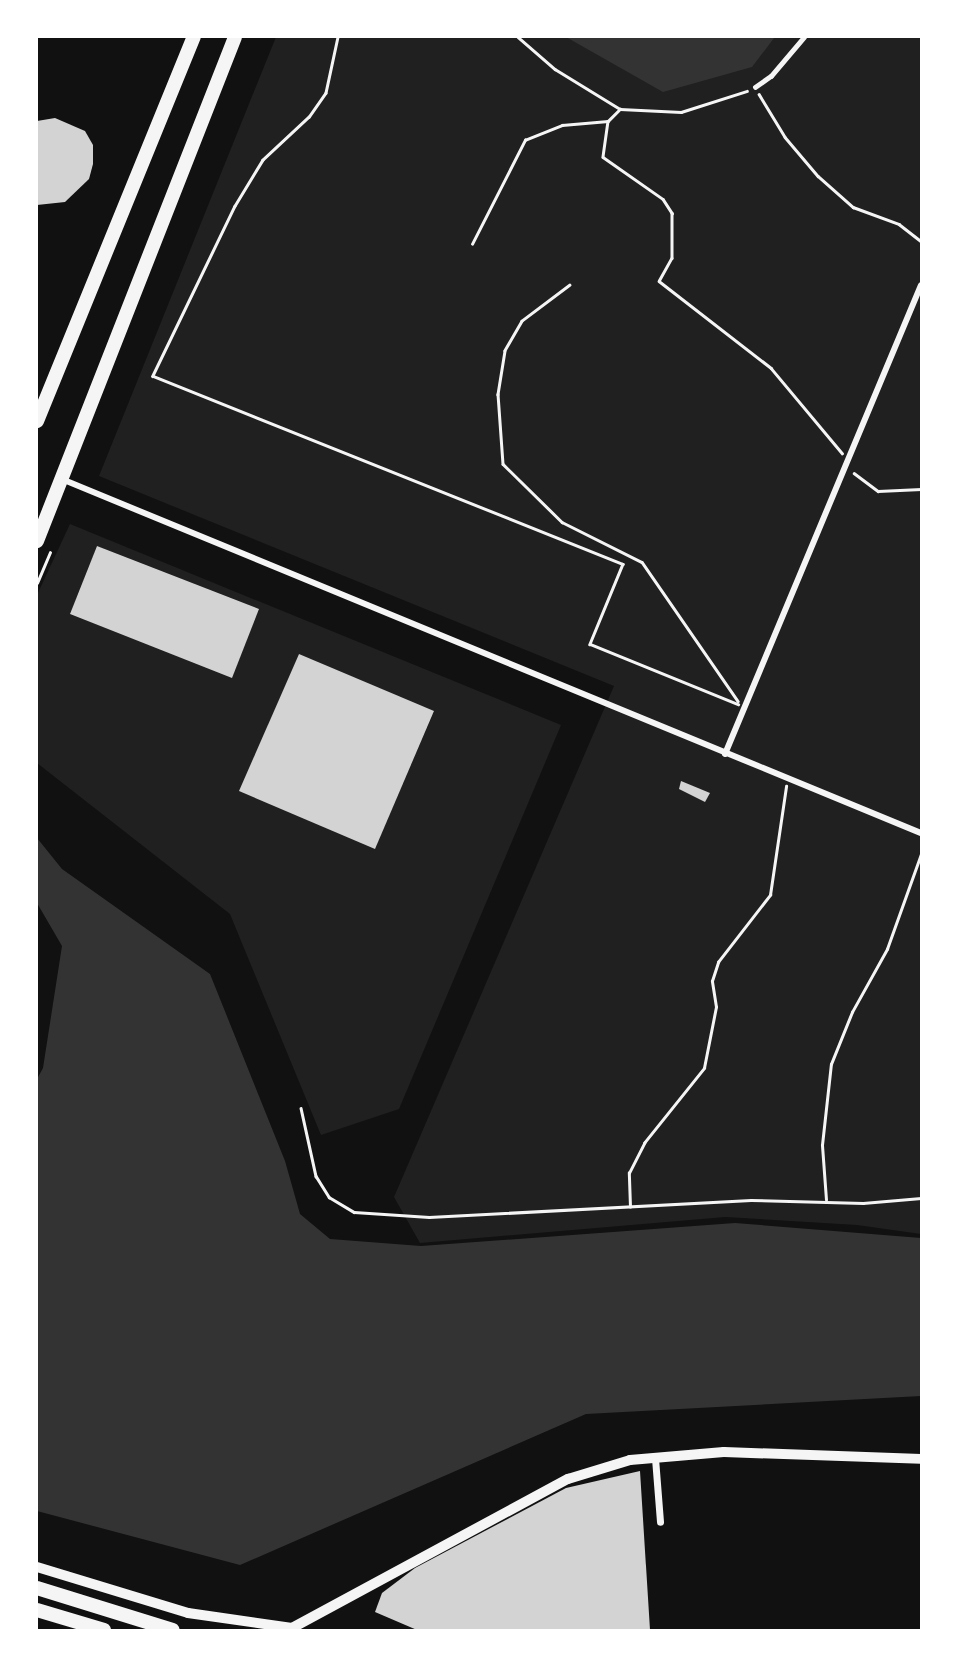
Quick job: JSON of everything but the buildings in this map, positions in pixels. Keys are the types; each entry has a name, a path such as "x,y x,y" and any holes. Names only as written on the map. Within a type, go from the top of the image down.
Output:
{"highway":[{"path":"37,421 194,37"},
{"path":"37,541 64,480 235,37"},
{"path":"37,1588 173,1630"},
{"path":"37,1610 104,1630"}],"street":[{"path":"725,754 921,285"},
{"path":"64,480 921,833"},
{"path":"37,1567 188,1613 292,1629 568,1479 630,1460 724,1452 921,1459"},
{"path":"655,1458 660,1522"}],"lane":[{"path":"755,88 771,76 804,37"}],"path":[{"path":"338,37 326,93 309,117 263,160 153,376 623,564 590,644 741,705 642,562 562,522 503,464 498,394 505,351 523,321 570,285"},
{"path":"518,37 555,69 620,110 681,112 755,88 785,137 818,176 853,207 899,224 921,241"},
{"path":"472,244 525,140 562,125 608,121 620,110"},
{"path":"608,121 603,157 642,181 672,214 671,258 659,282 771,368 864,483 878,491 921,489"},
{"path":"37,583 50,553"},
{"path":"630,1207 629,1173 644,1143 704,1068 716,1007 712,981 718,962 770,895 788,779"},
{"path":"826,1202 822,1145 831,1064 852,1012 887,949 921,854"},
{"path":"301,1108 316,1176 329,1197 354,1212 429,1217 751,1200 826,1202 921,1198"}],"shaded area":[{"path":"276,37 573,37 751,67 775,37 921,37 921,1234 857,1225 725,1217 420,1243 394,1197 614,686 99,476"},
{"path":"566,37 775,37 752,67 663,92"},
{"path":"70,524 561,725 399,1109 321,1135 230,914 37,763 37,595","holes":["97,546 259,609 232,677 70,614","299,654 434,712 375,848 240,791"]},
{"path":"37,838 62,869 210,974 285,1161 300,1214 330,1239 421,1246 735,1223 921,1238 921,1396 586,1414 240,1565 37,1511 37,1079 43,1068 62,946 37,903"}]}
